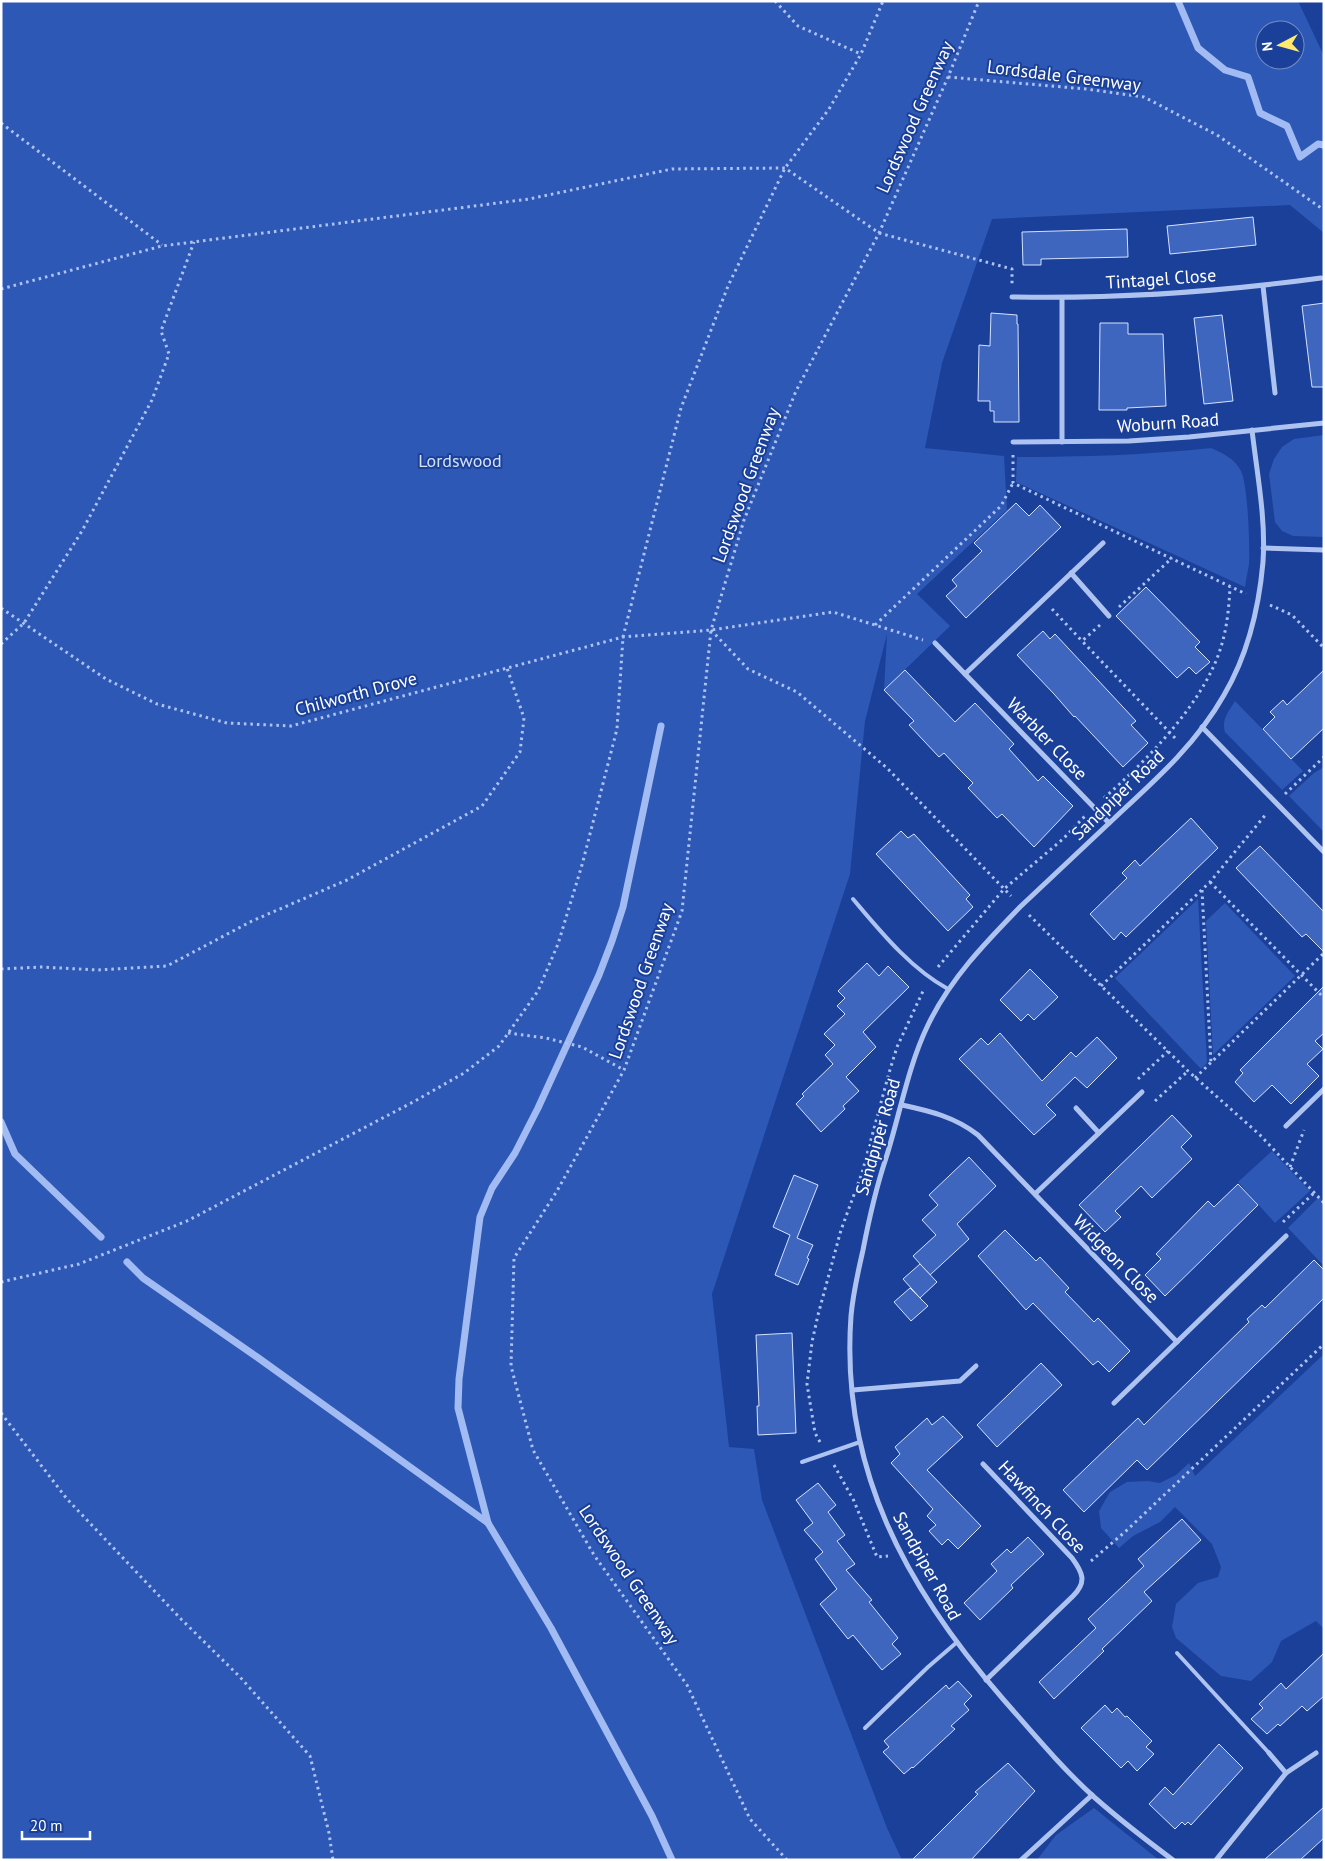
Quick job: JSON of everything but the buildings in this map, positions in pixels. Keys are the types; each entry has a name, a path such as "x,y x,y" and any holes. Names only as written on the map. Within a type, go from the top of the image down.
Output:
{"street":[{"name":"Tintagel Close","path":"1012,297 1062,298 1168,294 1263,286 1321,278"},
{"path":"1263,286 1275,393"},
{"path":"1062,298 1062,442"},
{"name":"Woburn Road","path":"1013,442 1129,441 1324,423"},
{"name":"Sandpiper Road","path":"1172,1860 1092,1795 1041,1742 956,1643 914,1577 894,1540 875,1498 864,1462 853,1390 850,1354 851,1316 874,1196 915,1057 927,1027 948,989 975,955 1015,912 1185,749 1225,694 1251,630 1257,600 1263,548 1260,494 1252,430"},
{"path":"964,674 1103,543"},
{"path":"1263,548 1324,550"},
{"path":"1071,573 1109,616"},
{"name":"Warbler Close","path":"935,643 1109,823"},
{"path":"1202,728 1324,852"},
{"path":"1286,1126 1324,1089"},
{"path":"1036,1194 1142,1092"},
{"name":"Widgeon Close","path":"902,1104 934,1112 965,1125 994,1150 1177,1342"},
{"path":"1076,1108 1099,1133"},
{"path":"1114,1403 1286,1236"},
{"path":"853,1390 960,1381 976,1366"},
{"name":"Hawfinch Close","path":"983,1464 1072,1558 1081,1570 1082,1580 1080,1589 986,1680"},
{"path":"1216,1860 1286,1773 1316,1752"},
{"path":"1269,1753 1286,1773"},
{"path":"1021,1860 1092,1795"}],"lane":[{"path":"853,899 910,961 930,978 948,989"},
{"path":"802,1462 860,1442"},
{"path":"865,1728 928,1667 956,1643"},
{"path":"1177,1652 1269,1753"}],"path":[{"path":"775,1 798,26 861,54"},
{"path":"1,1282 79,1264 187,1221 415,1101 464,1073 499,1046 538,990 558,944 582,865 617,729 623,637 681,408 728,286 784,168 829,110 861,54 883,1"},
{"name":"Lordswood Greenway","path":"787,1860 750,1819 687,1685 594,1555 533,1450 511,1366 514,1258 556,1191 624,1070 682,911 711,630 744,520 796,391 879,233 948,77 979,1"},
{"name":"Lordsdale Greenway","path":"948,77 1086,89 1144,97 1217,135 1324,210"},
{"path":"1,123 162,246"},
{"path":"1,289 162,246 529,199 672,170 784,168 879,233 1012,269 1012,297"},
{"path":"1,644 24,623 82,531 152,400 169,354 161,331 194,242"},
{"path":"874,625 1001,506 1013,483 1013,442"},
{"path":"1013,483 1292,615 1324,648"},
{"path":"1082,641 1172,558"},
{"path":"1043,600 1185,749"},
{"name":"Chilworth Drove","path":"1,608 106,679 157,704 227,723 290,726 623,637 711,630 833,612 935,643"},
{"path":"1,969 41,967 98,970 167,966 252,921 347,880 482,806 520,752 524,718 507,668"},
{"path":"1101,986 1210,882 1276,803 1324,757"},
{"path":"1210,882 1324,998"},
{"path":"1202,890 1211,1063"},
{"path":"1195,1078 1324,953"},
{"path":"508,1033 546,1038 582,1047 624,1070"},
{"path":"1168,1052 1134,1082 1142,1092 1154,1102 1188,1071"},
{"path":"1290,1167 1306,1123"},
{"path":"1286,1236 1278,1227 1315,1192 1324,1203"},
{"path":"1081,1570 1126,1531 1324,1344"},
{"path":"1,1413 67,1499 181,1619 240,1677 310,1756 330,1833 333,1860"}],"green space":[{"name":"Lordswood","path":"1,1 1298,1 1324,56 1324,233 1290,205 992,219 942,363 925,448 1004,456 1007,510 917,594 950,626 884,690 887,634 865,721 850,874 712,1294 729,1447 754,1449 762,1500 887,1828 902,1860 1,1860"},
{"path":"1324,435 1324,537 1293,536 1282,531 1275,522 1269,474 1274,459 1282,447 1294,439"},
{"path":"1211,448 1232,460 1241,471 1243,478 1247,502 1249,544 1249,564 1245,587 1016,482 1017,457 1114,455"},
{"path":"1235,701 1303,771 1282,790 1225,732 1225,720"},
{"path":"1324,767 1324,832 1289,796 1314,773"},
{"path":"1198,899 1207,1063 1201,1069 1115,978"},
{"path":"1225,903 1295,976 1213,1055 1206,921"},
{"path":"1272,1151 1310,1191 1275,1223 1238,1182"},
{"path":"1319,1197 1324,1203 1324,1266 1288,1228"},
{"path":"1324,1354 1324,1629 1316,1621 1281,1641 1272,1662 1251,1681 1221,1676 1176,1638 1172,1627 1176,1604 1198,1583 1218,1577 1221,1567 1212,1544 1175,1507 1160,1522 1133,1536 1119,1548 1101,1528 1099,1511 1110,1492 1127,1482 1148,1481 1160,1483 1176,1475 1189,1463 1195,1476"},
{"path":"1094,1808 1159,1860 1037,1860 1056,1835"}],"waterway":[{"path":"1178,1 1198,48 1225,70 1248,77 1260,113 1287,126 1300,157 1318,144 1324,145"},
{"path":"661,726 623,907 612,941 599,975 538,1108 515,1153 492,1188 480,1217 459,1379 458,1408 488,1523 551,1628 652,1816 672,1860"},
{"path":"1,1122 15,1154 101,1237"},
{"path":"127,1262 143,1278 257,1357 488,1523"}]}
